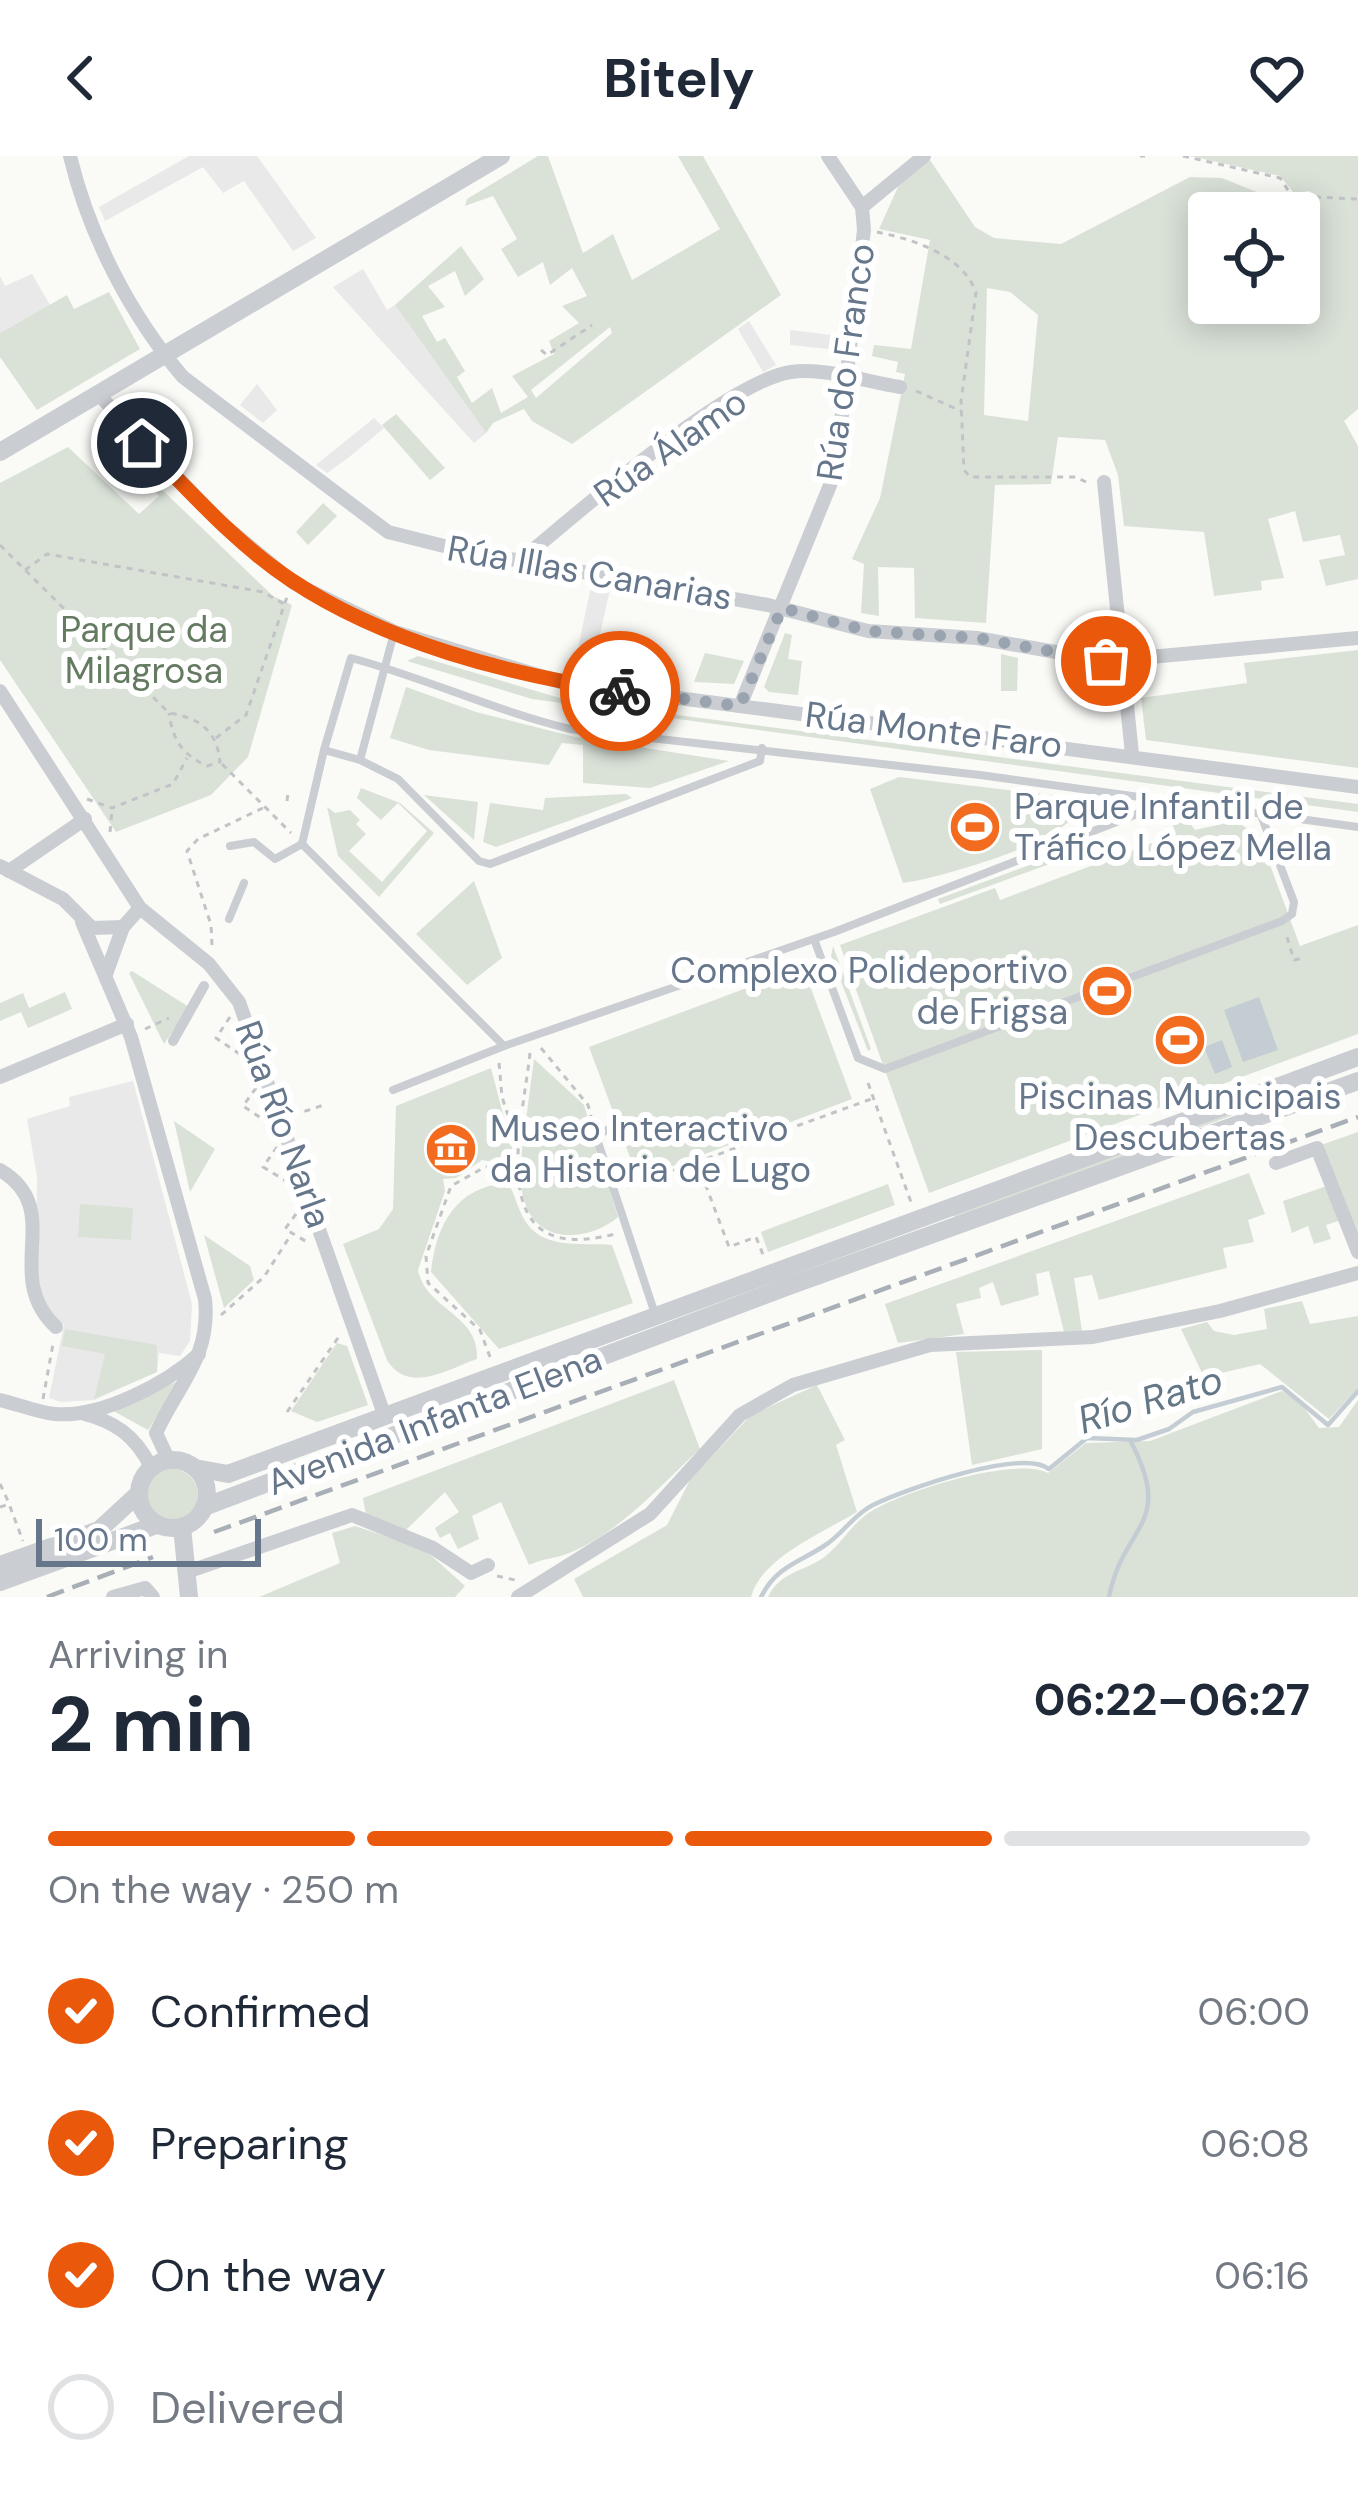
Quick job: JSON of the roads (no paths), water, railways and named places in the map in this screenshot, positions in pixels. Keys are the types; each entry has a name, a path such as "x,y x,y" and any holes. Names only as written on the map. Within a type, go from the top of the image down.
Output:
{"street":[{"path":"70,156 80,198 117,276 165,357"},
{"path":"0,452 501,156"},
{"path":"862,207 924,156"},
{"name":"Rúa do Franco","path":"740,706 835,473 864,230 862,207 832,158"},
{"name":"Rúa Illas Canarias","path":"165,357 346,505 388,532 782,608 868,631 977,638 1123,662 1358,638"},
{"name":"Rúa Álamo","path":"531,560 534,549 548,537 710,412 790,372 900,388"},
{"name":"Rúa Monte Faro","path":"100,396 220,522 278,571 394,632 564,683 1358,787"},
{"path":"1096,483 1132,754"},
{"name":"Rúa Río Narla","path":"0,691 140,908 209,964 238,1003 319,1218 385,1417"},
{"path":"5,869 85,819"},
{"path":"0,1565 99,1530 138,1495 160,1464 156,1432 203,1349 205,1299 127,1024 82,922 63,898 5,869"},
{"path":"106,974 123,927 140,908"},
{"path":"82,922 102,931 123,927"},
{"path":"173,1041 179,1023 204,986"},
{"path":"0,1077 127,1024"},
{"name":"Avenida Infanta Elena","path":"204,1507 923,1219 1358,1057"},
{"name":"Avenida Infanta Elena","path":"923,1219 1358,1081"},
{"path":"1276,1163 1317,1148 1358,1252"},
{"path":"0,1170 12,1178 31,1207 31,1295 56,1327"},
{"path":"517,1589 658,1505 740,1414 793,1385 907,1349 1093,1337 1220,1311 1358,1273"},
{"name":"Avenida Infanta Elena","path":"195,1468 228,1474 660,1326"},
{"path":"81,1413 173,1377 203,1349"},
{"path":"0,1400 47,1413 81,1413 111,1420 160,1464 195,1468 206,1486 204,1507 182,1527 156,1525 0,1582"},
{"path":"138,1495 145,1514 156,1525"},
{"path":"187,1572 352,1515 433,1548 472,1574 488,1564"},
{"path":"182,1527 188,1597"},
{"path":"113,1597 145,1588 153,1597"}],"lane":[{"path":"360,760 394,632"},
{"path":"230,846 254,842 275,859 302,844 351,658 518,717 570,729 762,748 1358,827"},
{"path":"324,750 360,760 398,779 479,861 490,864 760,761 762,748"},
{"path":"393,1090 505,1046 814,939 1137,814 1154,800"},
{"path":"814,939 858,1058 885,1069 1282,921 1292,914 1294,902 1261,815"},
{"path":"302,844 505,1046"},
{"path":"229,919 244,883"},
{"path":"609,1129 596,1136 660,1326"}],"waterway":[{"name":"Río Rato","path":"761,1597 781,1572 830,1541 866,1509 911,1490 990,1467 1035,1464 1049,1469 1087,1438 1137,1440 1169,1429 1193,1412 1282,1387 1328,1425 1358,1391"},
{"path":"1109,1597 1147,1509 1143,1470 1131,1442"}],"railway":[{"path":"214,1532 1358,1117"},
{"path":"47,1597 153,1557"}],"place":[{"name":"Parque Infantil de Tráfico López Mella","path":"975,827"},
{"name":"Complexo Polideportivo de Frigsa","path":"1107,991"},
{"name":"Piscinas Municipais Descubertas","path":"1180,1040"},
{"name":"Museo Interactivo da Historia de Lugo","path":"451,1149"}],"park label":[{"name":"Parque da Milagrosa","path":"144,650"}]}
